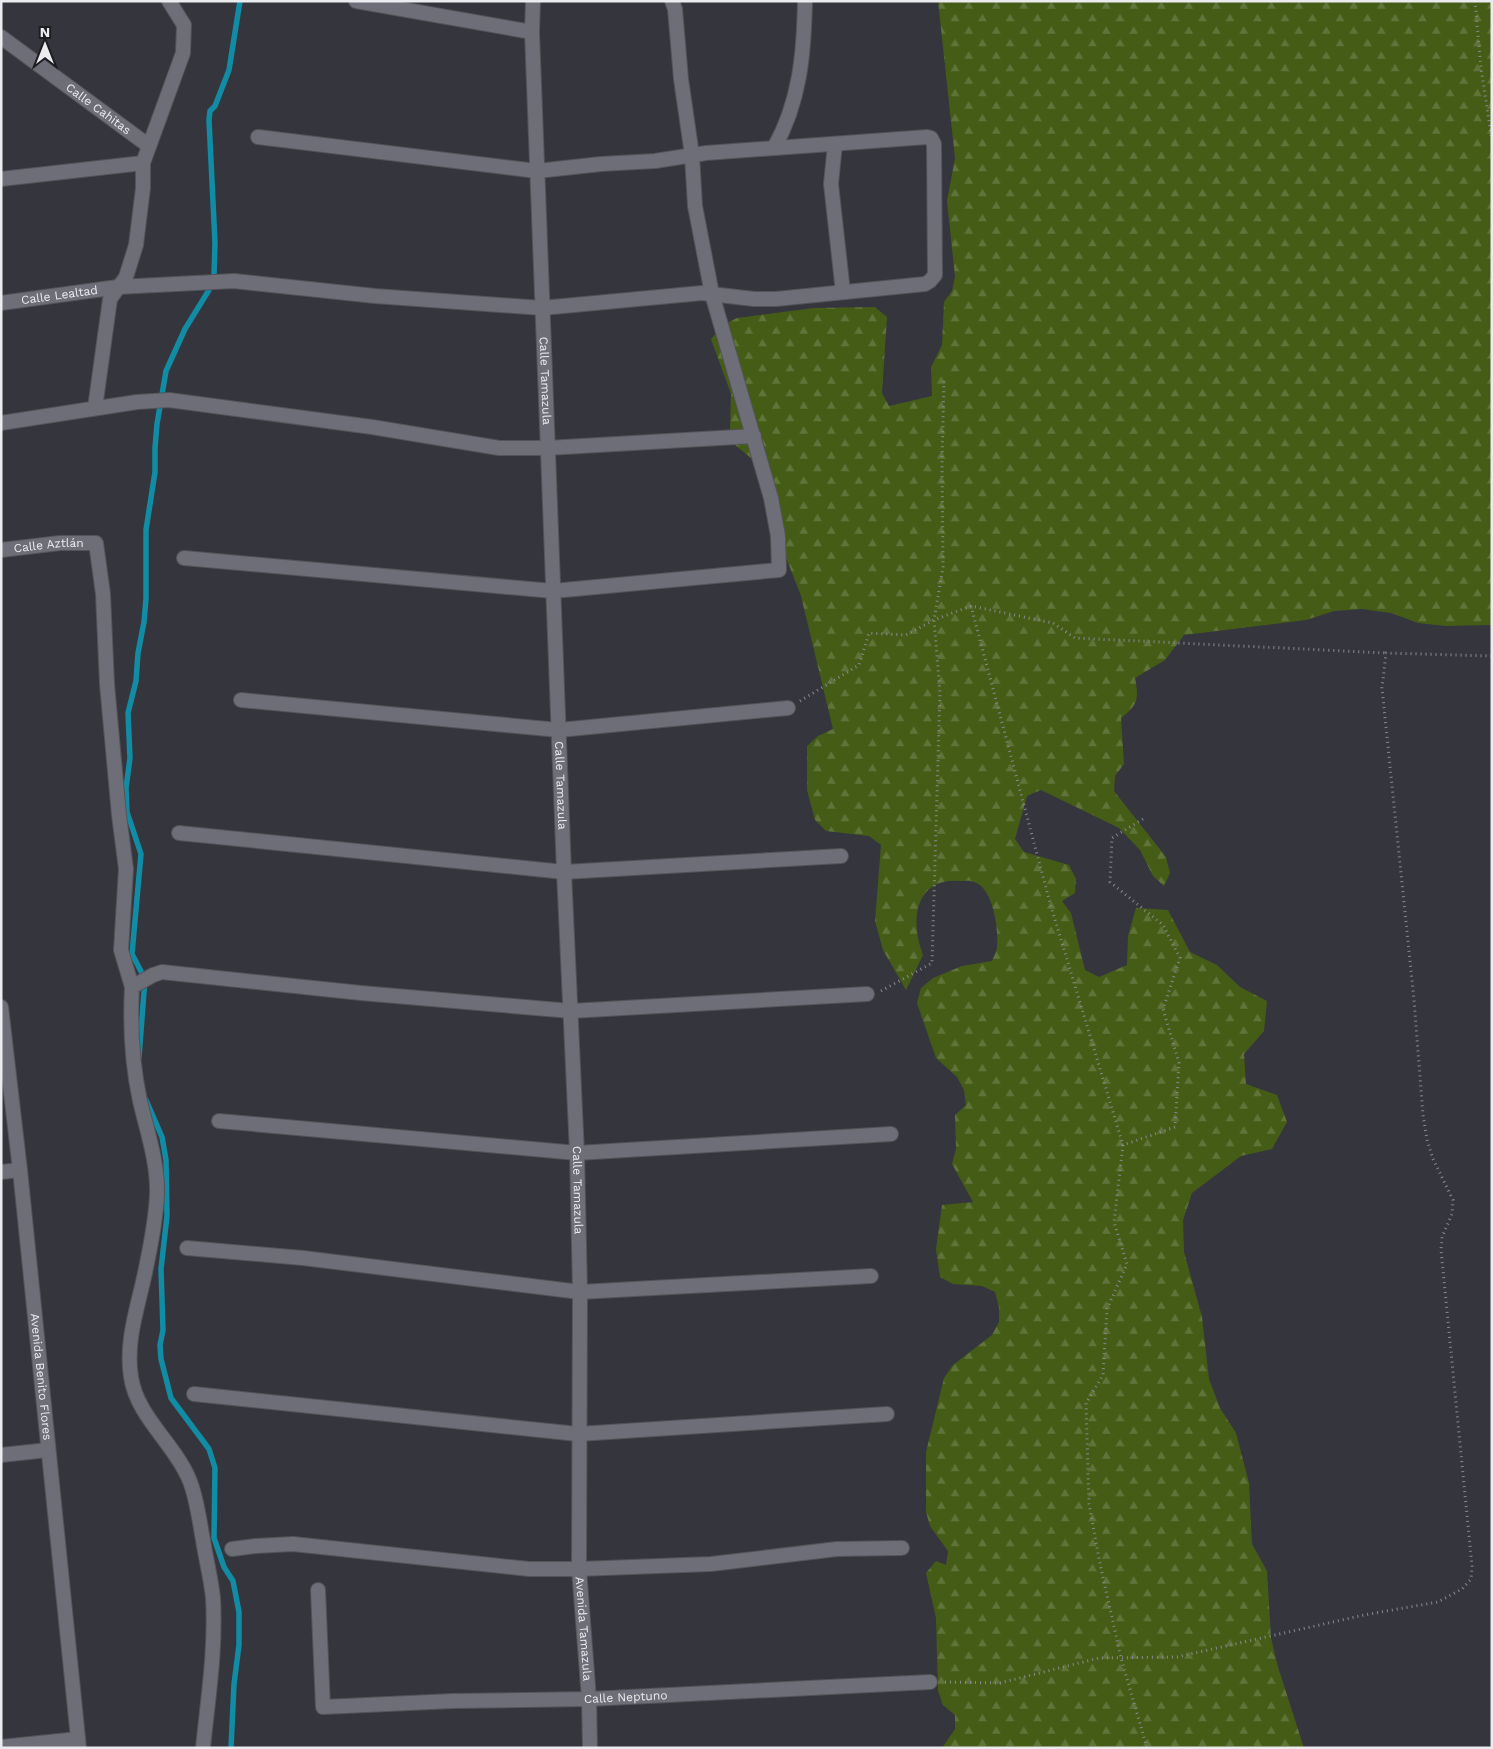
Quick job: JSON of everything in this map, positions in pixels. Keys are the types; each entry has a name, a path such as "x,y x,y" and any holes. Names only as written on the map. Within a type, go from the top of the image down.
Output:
{"street":[{"path":"96,408 110,299 126,277 136,245 143,188 143,163 183,53 184,25 169,1"},
{"path":"356,1 532,32"},
{"name":"Calle Tamazula","path":"533,1 532,32 547,448 577,1153 580,1292 579,1569"},
{"path":"184,558 553,590 779,570 778,536 772,498 712,294 695,206 692,156 675,9 672,1"},
{"path":"774,148 788,120 797,90 804,46 805,1"},
{"name":"Calle Cahitas","path":"1,36 149,146"},
{"path":"1,52 19,49"},
{"name":"Calle Lealtad","path":"1,303 118,287 243,281 375,296 542,308 702,293 764,299 925,284 934,275 934,144 931,138 927,137 774,148 647,162 601,164 537,171 258,137"},
{"path":"835,144 831,184 843,292"},
{"path":"1,179 143,163"},
{"path":"1,423 137,402 169,400 372,426 499,448 547,448 754,436"},
{"name":"Calle Aztlán","path":"1,550 65,542 96,544 103,594 107,684 126,869 121,950 132,987"},
{"path":"241,700 559,730 788,708"},
{"path":"180,833 564,872 842,856"},
{"path":"203,1748 210,1692 214,1628 210,1574 198,1510 192,1487 184,1468 147,1416 137,1398 131,1379 128,1357 151,1244 157,1192 154,1160 135,1070 131,1015 132,987 153,974 162,972 361,994 571,1011 867,994"},
{"name":"Avenida Benito Flores","path":"1,1007 20,1170 79,1743"},
{"path":"219,1122 577,1153 891,1134"},
{"path":"1,1172 20,1170"},
{"path":"187,1248 303,1258 580,1292 871,1276"},
{"path":"194,1394 578,1434 887,1414"},
{"path":"1,1455 48,1450"},
{"path":"232,1549 293,1544 529,1569 579,1569 711,1564 831,1549 902,1548"},
{"name":"Avenida Tamazula","path":"579,1569 589,1699 590,1748"},
{"name":"Calle Neptuno","path":"318,1590 322,1707 453,1701 589,1699 930,1682"},
{"path":"1,1746 79,1743"}],"path":[{"path":"1475,1 1481,68 1492,141"},
{"path":"867,994 881,991 932,963 940,692 934,620 943,566 942,460 944,381"},
{"path":"971,606 1050,903 1123,1145 1114,1222 1127,1264 1107,1309 1103,1375 1086,1403 1089,1504 1121,1658 1147,1748"},
{"path":"788,708 859,665 869,633 906,635 934,620 971,606 1053,623 1075,638 1386,653 1492,656"},
{"path":"930,1682 1000,1683 1099,1658 1178,1657 1364,1615 1438,1602 1462,1589 1471,1579 1472,1566 1443,1289 1441,1243 1454,1206 1427,1140 1423,1115 1414,1000 1382,688 1386,653"},
{"path":"1123,1145 1175,1126 1179,1063 1163,1009 1180,958 1164,925 1110,882 1112,838 1143,819"}],"green space":[{"path":"938,1 1492,1 1492,625 1446,626 1418,623 1391,613 1362,609 1334,611 1306,620 1184,635 1165,660 1135,678 1136,701 1131,709 1121,718 1124,764 1115,776 1114,791 1166,857 1170,873 1164,886 1153,876 1140,850 1119,828 1041,790 1027,796 1015,839 1024,852 1069,865 1076,879 1075,893 1062,901 1071,913 1085,970 1099,977 1127,965 1128,936 1136,908 1168,910 1190,952 1217,965 1240,987 1267,1001 1264,1031 1244,1054 1246,1084 1277,1095 1287,1122 1272,1149 1241,1156 1192,1193 1183,1220 1184,1252 1202,1317 1209,1379 1220,1408 1236,1433 1249,1483 1252,1544 1267,1571 1271,1638 1278,1667 1304,1748 942,1748 955,1729 955,1715 943,1705 938,1691 936,1618 926,1573 936,1561 946,1565 948,1551 930,1526 926,1512 926,1452 944,1378 953,1365 992,1335 999,1322 999,1307 995,1292 982,1286 953,1284 940,1277 936,1249 942,1205 973,1202 952,1164 956,1149 955,1115 966,1105 964,1090 957,1077 936,1058 917,1003 921,988 933,978 962,966 992,961 997,949 996,920 986,892 974,882 944,882 924,894 919,904 917,916 919,942 923,955 906,990 883,950 875,921 881,845 869,836 826,831 815,820 807,790 807,746 818,736 833,729 801,596 785,555 757,463 735,445 730,431 731,394 711,339 723,325 737,318 814,308 875,307 887,317 882,393 889,406 932,396 931,367 942,345 944,302 952,291 955,276 947,201 955,158"}],"waterway":[{"path":"139,1057 145,979 132,954 141,854 127,812 126,788 130,758 128,713 136,681 138,653 144,622 146,530 155,472 157,424 166,371 185,329 209,290 214,275 215,243 209,120 210,111 215,106 229,70 240,1"},
{"path":"146,1100 162,1137 166,1160 167,1216 161,1269 163,1330 160,1345 161,1359 171,1398 209,1449 215,1468 214,1538 224,1567 233,1581 239,1612 239,1645 234,1684 231,1748"}]}
